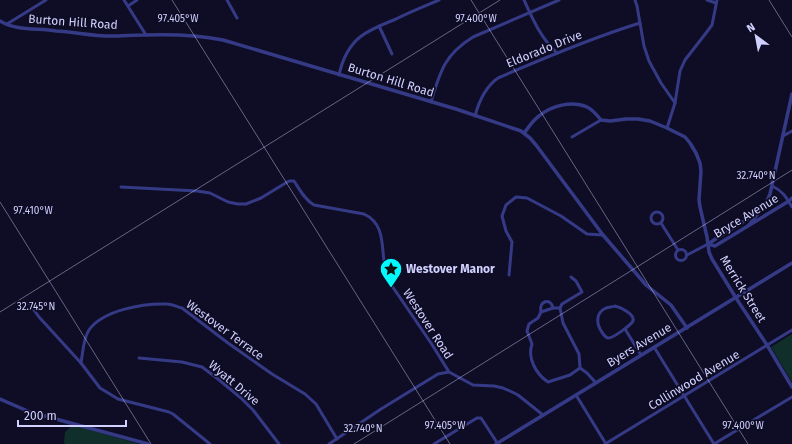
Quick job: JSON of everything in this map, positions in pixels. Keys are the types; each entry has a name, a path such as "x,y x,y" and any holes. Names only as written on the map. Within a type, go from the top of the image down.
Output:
{"street":[{"path":"7,24 46,0"},
{"path":"124,0 146,35"},
{"path":"128,6 137,0"},
{"path":"233,0 227,1 238,18"},
{"path":"339,75 342,62 353,45 360,38 379,26 439,0"},
{"path":"524,0 542,37 557,53"},
{"path":"431,102 441,71 447,60 467,41 473,37 559,0"},
{"path":"634,0 637,6 644,46 649,61 674,103"},
{"path":"667,128 674,103 680,71 685,60 712,25 716,2 707,0"},
{"name":"Burton Hill Road","path":"0,21 12,26 23,28 56,30 83,35 199,36 223,40 431,102 524,133 536,145 603,235 646,286 671,305 687,328"},
{"name":"Eldorado Drive","path":"475,116 478,104 485,90 498,78 609,32 640,23"},
{"path":"379,26 392,54"},
{"path":"749,225 766,203 772,186 792,94"},
{"path":"524,133 539,116 550,109 561,106 583,106 594,112 601,120 572,136"},
{"name":"Merrick Street","path":"601,120 638,119 667,128 685,137 696,153 702,171 699,200 709,252 792,387"},
{"path":"783,136 792,131"},
{"name":"Westover Road","path":"120,187 197,191 210,193 228,202 246,204 289,181 294,181 309,202 314,205 364,214 370,217 379,229 382,242 384,267 390,283 449,372 473,385 494,386 512,392 543,415"},
{"path":"772,186 783,192 792,207"},
{"path":"509,275 512,242 506,230 502,216 506,205 516,197 527,198 561,216 587,234 603,235"},
{"name":"Bryce Avenue","path":"708,244 715,246 789,202 792,198"},
{"name":"Bryce Avenue","path":"687,255 708,244 761,210"},
{"path":"654,212 661,213 663,216 661,223 654,224 652,221 651,218 654,212"},
{"path":"661,223 678,250"},
{"path":"678,250 685,251 687,255 686,259 678,261 675,257 675,253 678,250"},
{"name":"Byers Avenue","path":"497,444 792,263"},
{"path":"571,277 576,281 582,292 562,304 560,308 563,323 579,354 580,368"},
{"path":"553,308 553,305 548,301 542,303 540,306 541,312 538,318 529,324 527,331 532,344 530,355 536,369 543,379 548,382 570,375 580,368"},
{"path":"29,303 39,317 81,363 100,388 118,399 164,410 173,414 210,444"},
{"name":"Westover Terrace","path":"81,363 86,336 92,326 102,319 116,312 143,305 174,305 182,308 272,374 305,394 316,404 337,439"},
{"path":"615,306 620,307 629,313 633,318 631,324 625,329 611,338 608,338 605,336 598,324 598,316 606,308 615,306"},
{"path":"541,312 553,308 560,308"},
{"path":"625,329 641,355"},
{"name":"Collinwood Avenue","path":"606,444 792,330"},
{"path":"654,347 714,444 792,396"},
{"name":"Wyatt Drive","path":"139,358 182,362 202,367 241,398 253,410 279,444"},
{"path":"580,368 596,383"},
{"path":"328,444 438,374 449,372"},
{"path":"576,395 606,444"},
{"path":"0,399 30,412 148,444"},
{"path":"434,444 477,418 481,418 497,444"}],"green space":[{"path":"792,334 792,382 771,347"},
{"path":"73,425 139,444 65,444 65,432"}],"place":[{"name":"Westover Manor","path":"391,288"}]}
